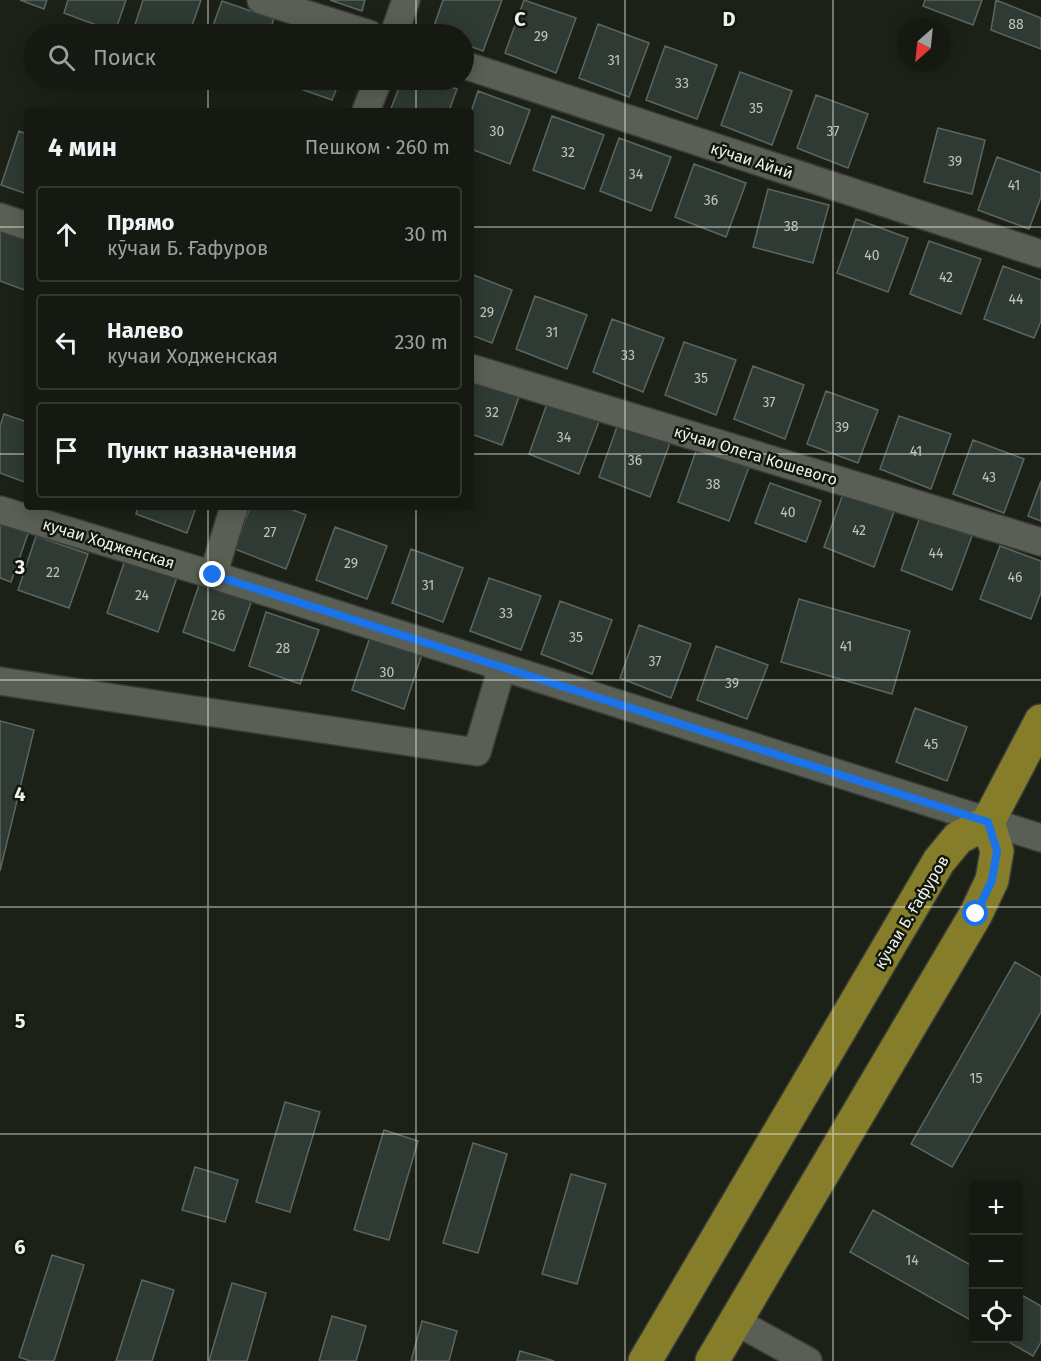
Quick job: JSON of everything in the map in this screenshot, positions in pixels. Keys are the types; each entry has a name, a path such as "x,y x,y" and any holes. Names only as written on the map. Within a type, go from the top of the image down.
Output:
{"main road":[{"path":"712,1361 976,914 992,880 997,851 988,822 1041,720"},
{"name":"кӯчаи Б. Ғафуров","path":"645,1361 939,861 958,838 988,822"}],"street":[{"path":"261,0 337,24"},
{"path":"398,24 406,0"},
{"name":"кӯчаи Айнӣ","path":"474,68 1041,254"},
{"path":"367,108 374,90"},
{"path":"0,217 24,225"},
{"name":"кӯчаи Олега Кошевого","path":"474,369 1041,543"},
{"name":"кучаи Ходженская","path":"0,510 213,575 1041,838"},
{"path":"213,575 233,510"},
{"path":"0,681 477,752 502,668"},
{"path":"735,1321 808,1361"}],"building":[{"path":"20,0 47,0 44,9"},
{"path":"68,0 126,0 118,24 94,24 64,13"},
{"path":"143,0 201,0 193,24 135,24"},
{"path":"330,0 365,0 362,11"},
{"path":"443,0 502,0 483,51 474,48 474,24 435,24"},
{"path":"524,0 576,18 556,73 505,53"},
{"path":"925,0 982,0 973,25 923,6"},
{"path":"996,0 1041,18 1041,49 991,30"},
{"path":"222,1 274,19 272,24 214,24"},
{"path":"598,24 649,43 629,97 579,78"},
{"path":"665,46 717,65 697,119 646,100"},
{"path":"740,72 792,91 772,145 721,125"},
{"path":"304,90 336,90 332,100"},
{"path":"398,90 457,90 450,108 391,108"},
{"path":"478,91 530,110 510,164 474,150 472,108"},
{"path":"816,95 868,114 848,168 797,148"},
{"path":"552,116 604,135 584,189 533,170"},
{"path":"938,128 985,140 972,194 924,182"},
{"path":"19,131 24,133 24,193 1,185"},
{"path":"619,138 671,157 651,211 600,191"},
{"path":"997,157 1041,173 1041,197 1029,229 978,210"},
{"path":"694,164 746,183 726,237 675,217"},
{"path":"768,189 829,205 813,263 753,247"},
{"path":"856,219 908,238 888,292 837,273"},
{"path":"0,221 24,229 24,290 0,281"},
{"path":"929,241 981,259 961,314 910,294"},
{"path":"1003,266 1041,280 1041,321 1034,338 984,319"},
{"path":"474,275 512,290 492,343 474,336"},
{"path":"535,296 587,315 567,369 516,349"},
{"path":"612,319 664,338 643,392 593,372"},
{"path":"684,342 736,360 716,415 665,395"},
{"path":"753,366 804,385 785,439 734,419"},
{"path":"474,374 521,391 502,445 474,435"},
{"path":"826,391 878,410 858,463 807,444"},
{"path":"548,401 600,419 579,474 529,454"},
{"path":"4,414 24,421 24,482 0,473 0,426"},
{"path":"899,416 951,434 931,489 880,469"},
{"path":"618,424 670,443 650,497 599,477"},
{"path":"973,440 1024,459 1004,513 953,494"},
{"path":"697,448 749,467 729,521 678,502"},
{"path":"1041,481 1041,521 1028,516"},
{"path":"770,483 821,501 806,542 755,523"},
{"path":"843,494 894,512 874,567 824,547"},
{"path":"137,510 195,510 187,533 136,514"},
{"path":"249,510 293,510 306,515 286,569 235,549"},
{"path":"0,517 30,528 11,582 0,578"},
{"path":"920,517 972,536 952,590 901,570"},
{"path":"335,527 387,546 367,599 316,580"},
{"path":"36,536 88,554 69,608 18,590"},
{"path":"1000,546 1041,561 1041,592 1031,619 980,599"},
{"path":"411,549 463,568 443,622 392,603"},
{"path":"125,560 177,577 158,632 107,613"},
{"path":"489,578 541,596 521,650 470,631"},
{"path":"201,579 253,597 234,651 183,632"},
{"path":"799,599 910,631 892,694 781,662"},
{"path":"560,601 612,620 592,674 541,654"},
{"path":"266,612 319,630 300,684 249,666"},
{"path":"639,625 691,644 671,698 620,678"},
{"path":"370,637 422,654 404,709 352,690"},
{"path":"716,646 768,665 747,719 697,700"},
{"path":"915,708 967,727 947,781 896,762"},
{"path":"0,721 34,730 0,871"},
{"path":"1015,962 1041,977 1041,1012 952,1167 911,1144"},
{"path":"285,1102 320,1112 290,1212 256,1202"},
{"path":"384,1130 418,1141 389,1240 354,1230"},
{"path":"473,1143 507,1154 478,1253 443,1243"},
{"path":"195,1167 238,1180 225,1222 182,1210"},
{"path":"571,1174 606,1184 577,1284 542,1274"},
{"path":"873,1210 969,1264 969,1319 850,1252"},
{"path":"52,1255 84,1265 54,1361 30,1361 19,1357"},
{"path":"142,1280 174,1290 152,1361 116,1361"},
{"path":"232,1283 266,1293 247,1361 209,1361"},
{"path":"1023,1296 1041,1306 1041,1342 1033,1356 1011,1343 1023,1343"},
{"path":"332,1316 366,1326 356,1361 319,1361"},
{"path":"422,1321 457,1331 449,1361 411,1361"},
{"path":"520,1351 554,1361 517,1361"}],"route":[{"path":"213,575 988,822 997,851 992,880 976,914"}]}
